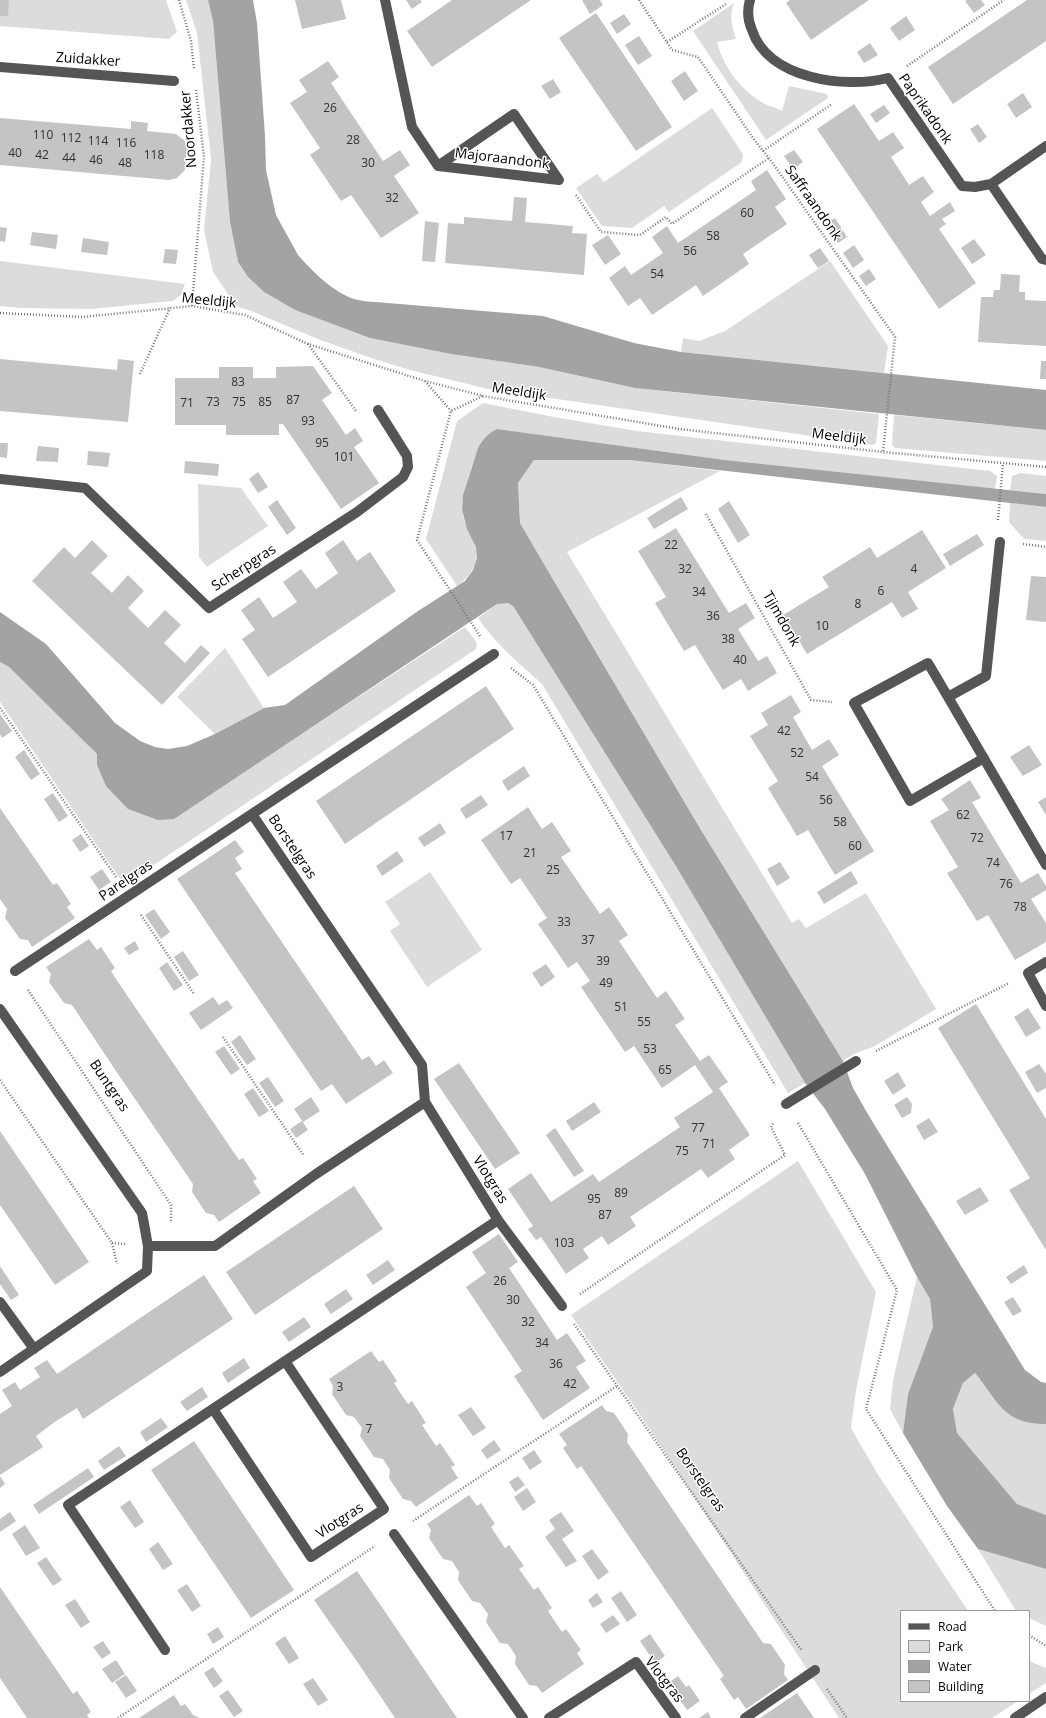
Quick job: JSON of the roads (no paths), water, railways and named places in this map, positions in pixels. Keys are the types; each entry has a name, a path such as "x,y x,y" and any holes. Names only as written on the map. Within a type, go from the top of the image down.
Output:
{"street":[{"name":"Majoraandonk","path":"385,0 410,121 415,132 438,166 559,180 514,114 438,166"},
{"name":"Paprikadonk","path":"750,0 748,21 754,38 762,50 775,62 792,71 808,76 851,83 873,82 888,78 962,186 975,187 991,184"},
{"name":"Zuidakker","path":"0,67 174,81"},
{"path":"1046,146 991,184 1042,259 1046,260"},
{"name":"Scherpgras","path":"0,479 85,488 209,608 357,512 403,477 408,467 407,456 378,410"},
{"path":"948,697 986,676 1000,542"},
{"name":"Borstelgras","path":"425,1102 422,1065 252,814 494,654"},
{"path":"984,758 910,801 854,704 928,662 948,697 984,758 1046,865"},
{"name":"Parelgras","path":"15,971 252,814"},
{"path":"1046,962 1028,973 1046,1006"},
{"path":"0,1010 142,1214 148,1246 146,1271 0,1372"},
{"path":"786,1104 856,1061"},
{"path":"148,1246 215,1246 316,1174 425,1102"},
{"name":"Vlotgras","path":"165,1650 68,1505 498,1220 425,1102"},
{"path":"498,1220 562,1306"},
{"path":"0,1302 34,1349"},
{"name":"Vlotgras","path":"213,1409 311,1557 384,1509 285,1361"},
{"path":"394,1534 523,1718"},
{"name":"Vlotgras","path":"549,1718 636,1662 676,1718"},
{"path":"745,1718 815,1670"},
{"path":"1015,1718 1046,1697"}],"water":[{"path":"208,0 253,0 257,23 266,170 276,215 298,255 324,281 338,292 354,299 368,302 543,316 634,343 681,352 1046,390 1046,430 635,388 539,367 451,354 370,338 295,310 264,292 248,277 238,262 230,222 213,21"},
{"path":"497,429 725,460 1046,494 1046,507 629,460 534,460 518,483 520,523 544,564 701,830 843,1061 853,1088 869,1116 1025,1370 1041,1382 1046,1383 1046,1424 1032,1423 1011,1416 997,1402 975,1373 963,1383 953,1409 957,1433 1017,1504 1046,1515 1046,1569 978,1549 947,1506 903,1433 908,1394 933,1327 930,1299 917,1277 865,1174 825,1109 805,1083 674,863 513,606 508,603 497,604 174,819 158,820 128,809 106,786 97,765 97,754 9,667 0,662 0,612 46,644 115,723 140,741 155,747 168,749 187,746 215,734 264,708 285,705 418,611 465,581 473,570 477,558 476,547 467,529 462,510 463,495 481,442"}]}
